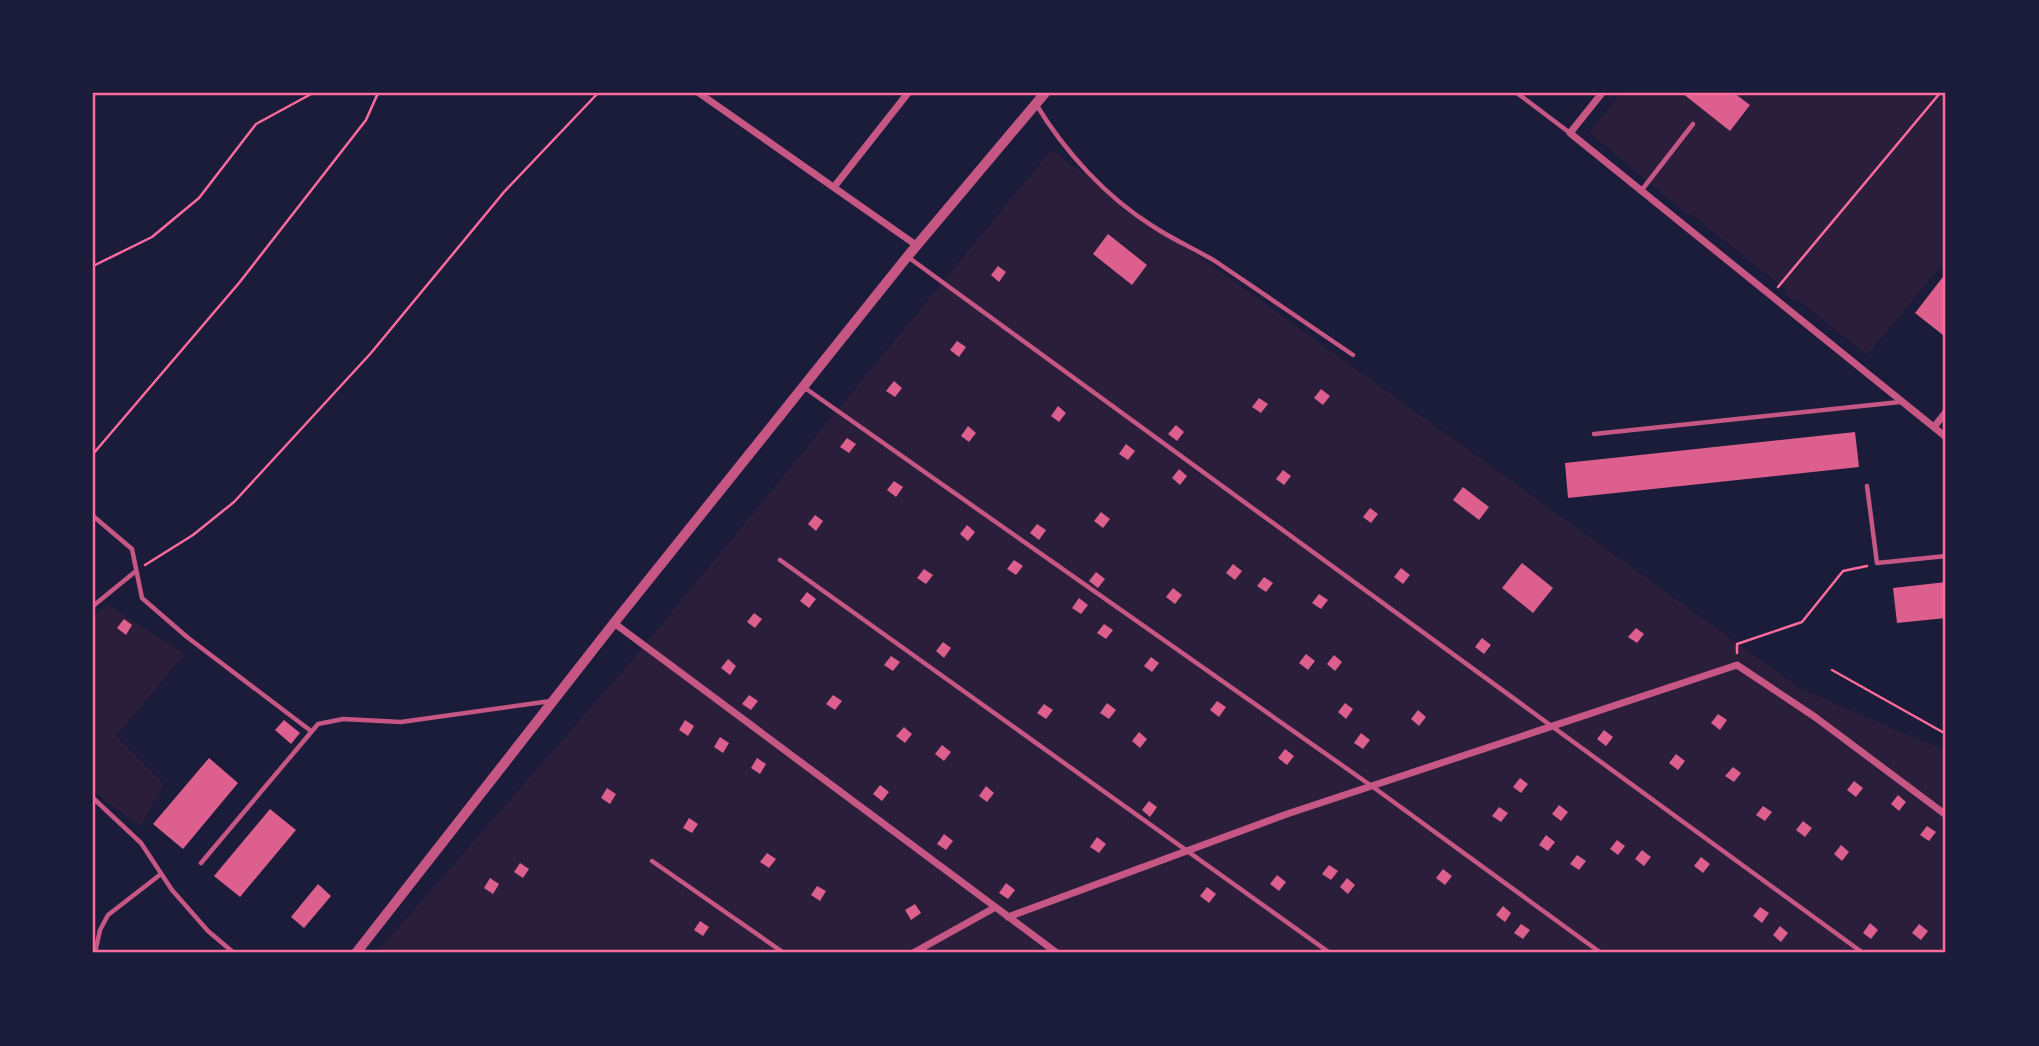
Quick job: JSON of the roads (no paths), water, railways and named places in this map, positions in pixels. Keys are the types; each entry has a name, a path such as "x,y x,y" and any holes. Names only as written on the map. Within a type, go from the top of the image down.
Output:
{"street":[{"path":"699,93 916,245"},
{"path":"834,187 908,93"},
{"path":"356,953 552,701 916,245 1045,93"},
{"path":"1602,93 1570,133 1946,437"},
{"path":"1934,428 1946,412"},
{"path":"614,623 1057,953"},
{"path":"1008,917 1186,851 1737,665 1815,717 1946,815"},
{"path":"913,953 994,908"}],"lane":[{"path":"1517,93 1570,133"},
{"path":"1036,103 1049,126 1122,204 1153,227 1212,260 1353,355"},
{"path":"1641,191 1693,124"},
{"path":"907,257 1863,953"},
{"path":"803,387 1373,787 1601,953"},
{"path":"1594,434 1900,402"},
{"path":"1867,486 1877,563 1946,556"},
{"path":"93,516 132,549 142,598 187,637 311,731"},
{"path":"780,560 1329,953"},
{"path":"93,606 136,570"},
{"path":"201,863 318,724 342,719 401,722 552,701"},
{"path":"93,798 141,843 161,874 208,931 234,953"},
{"path":"652,861 784,953"},
{"path":"95,953 100,930 108,915 161,874"}]}
